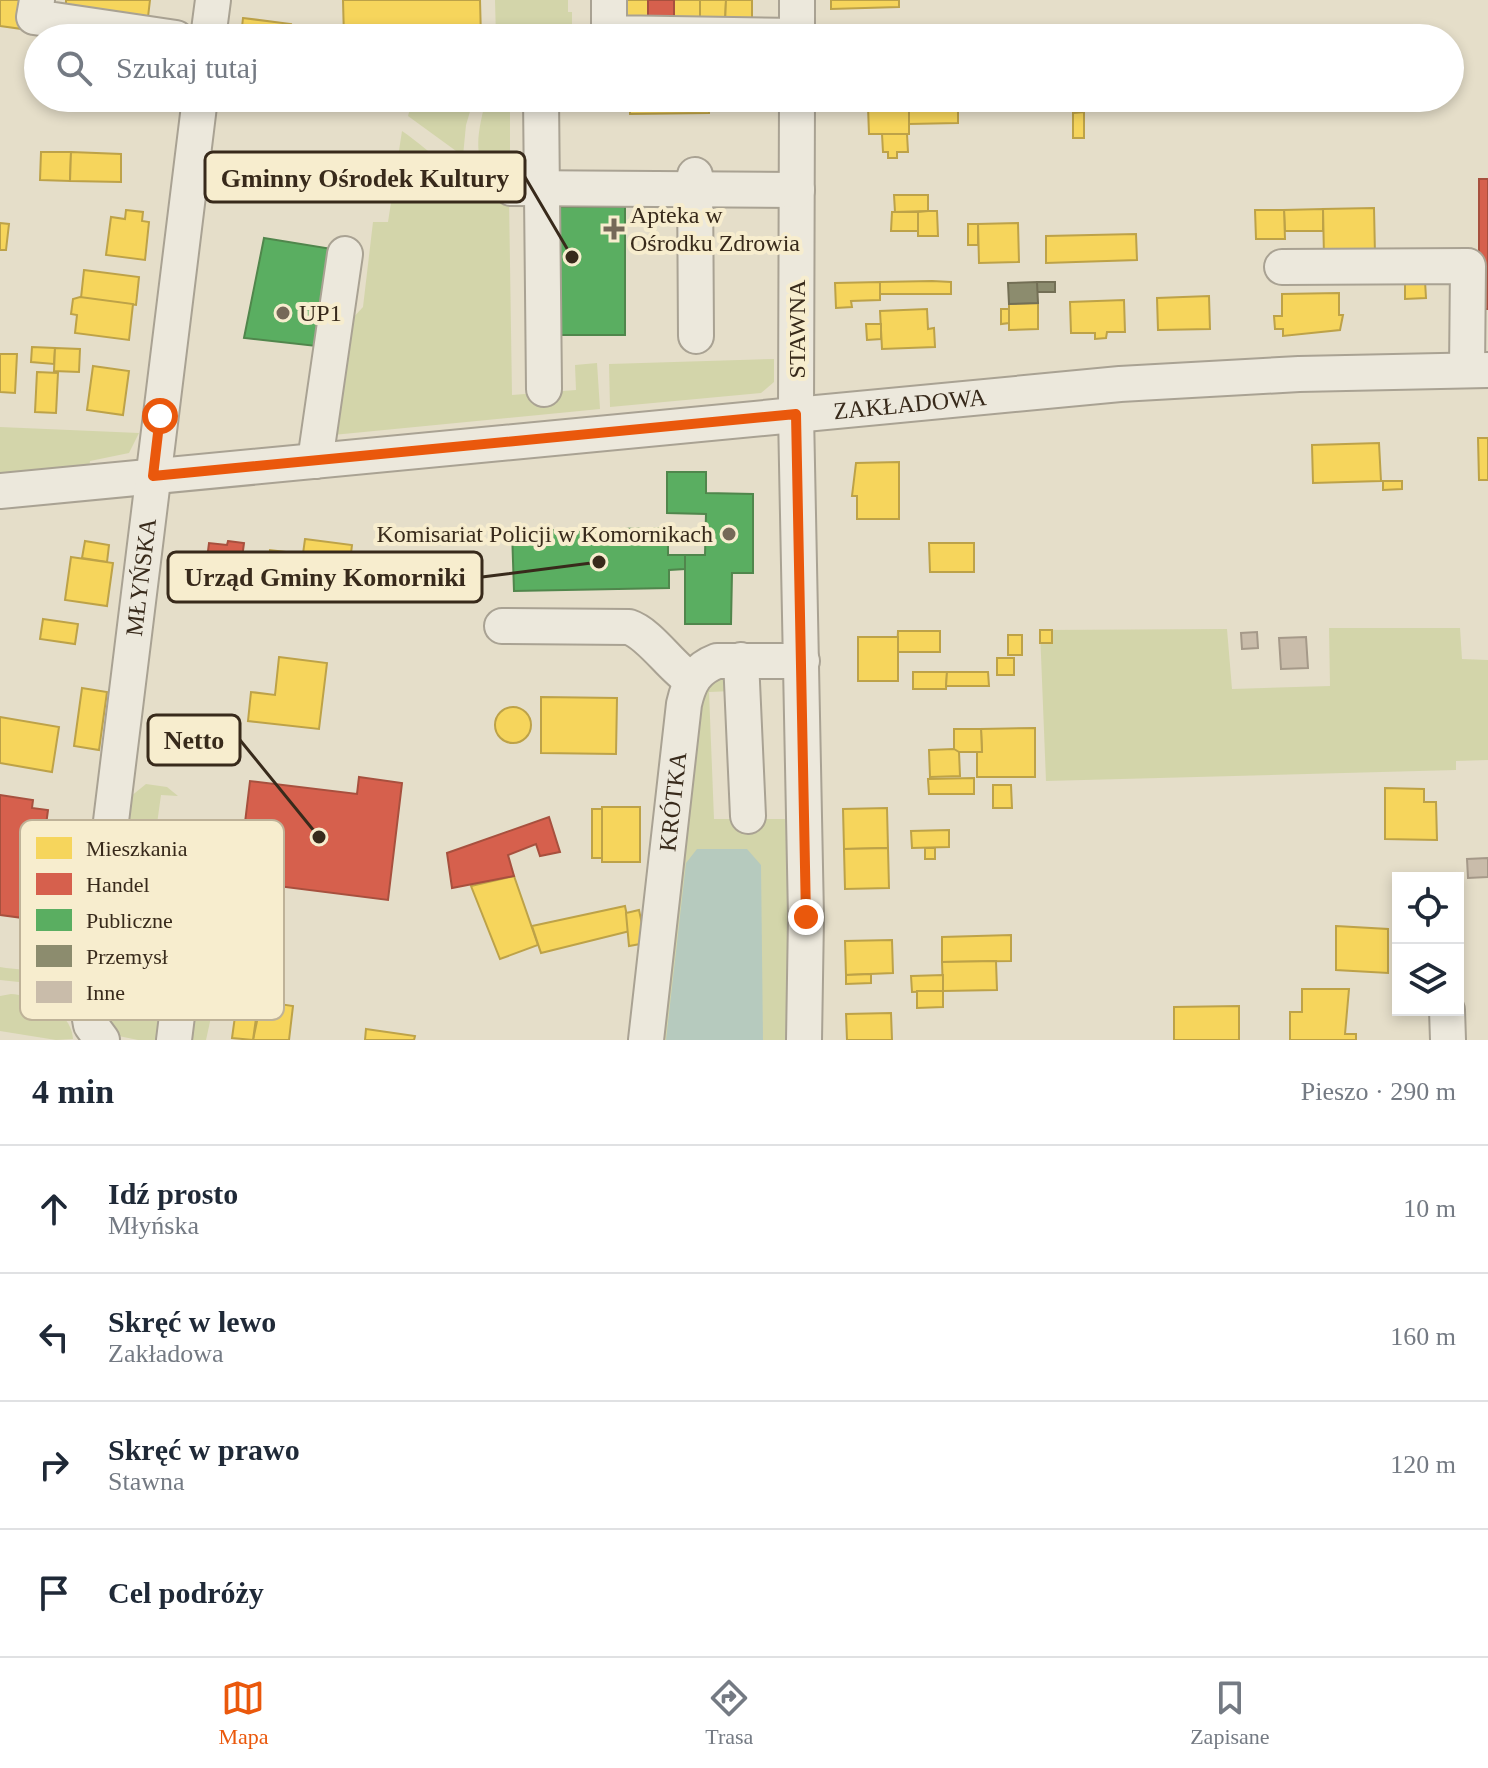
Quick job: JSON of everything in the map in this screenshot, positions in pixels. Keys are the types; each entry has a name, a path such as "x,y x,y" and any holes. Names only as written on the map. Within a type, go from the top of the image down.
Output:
{"street":[{"path":"37,0 34,17 81,24"},
{"path":"210,24 213,0"},
{"path":"609,0 609,24"},
{"path":"797,0 797,24"},
{"name":"MŁYŃSKA","path":"111,820 198,112"},
{"path":"539,112 526,188 544,389"},
{"name":"STAWNA","path":"797,112 796,414 802,661 804,1040"},
{"path":"526,188 695,182 797,190"},
{"path":"695,182 696,336"},
{"path":"315,461 345,254"},
{"path":"1282,267 1468,266 1477,370"},
{"name":"ZAKŁADOWA","path":"0,491 1202,378 1477,370"},
{"path":"502,626 629,627 641,633 670,665 691,680 706,665 741,660 802,661"},
{"path":"741,660 748,816"},
{"name":"KRÓTKA","path":"646,1040 684,704 691,680"},
{"path":"1447,1016 1448,1040"},
{"name":"MŁYŃSKA","path":"90,1020 102,1040"}],"green space":[{"path":"495,0 568,0 568,12 572,12 572,24 496,24"},
{"path":"409,112 470,112 463,156 408,116"},
{"path":"483,112 510,112 510,171 528,171 502,181 491,175 483,166 480,156 479,133"},
{"path":"402,131 468,181 509,198 512,395 576,390 575,365 597,363 600,409 333,435 338,334 363,307 373,222 388,222"},
{"path":"774,359 774,382 761,393 610,407 609,364"},
{"path":"0,427 139,433 129,453 90,461 89,469 0,476"},
{"path":"1329,628 1460,628 1462,659 1488,660 1488,760 1456,761 1456,770 1046,781 1040,630 1227,629 1232,689 1330,686"},
{"path":"722,672 733,691 709,692 714,819 787,819 787,1040 658,1040 697,694"},
{"path":"146,784 167,787 178,796 161,795 158,820 127,820 130,797"},
{"path":"0,967 20,969 20,982 0,980"},
{"path":"0,996 20,996 20,1020 66,1020 73,1039 56,1040 0,1031"},
{"path":"102,1020 210,1020 206,1040 138,1040 109,1034"}],"shaded area":[{"path":"697,849 747,849 761,865 763,1040 666,1040 686,863"}],"building: Mieszkania":[{"path":"0,0 25,0 22,29 0,26"},
{"path":"66,0 150,0 148,17 66,6"},
{"path":"343,0 480,0 481,24 344,24"},
{"path":"623,0 648,0 648,23 623,22"},
{"path":"674,0 700,0 700,23 674,23"},
{"path":"700,0 726,0 725,23 700,23"},
{"path":"726,0 752,0 752,24 725,23"},
{"path":"831,0 899,0 899,7 831,9"},
{"path":"243,18 291,24 242,24"},
{"path":"630,112 709,112 709,113"},
{"path":"868,112 909,112 909,134 869,134"},
{"path":"909,112 958,112 958,123 909,124"},
{"path":"1084,112 1084,138 1073,138 1073,113"},
{"path":"882,134 907,134 908,152 897,152 897,158 888,158 888,152 883,152"},
{"path":"41,152 71,152 70,181 40,180"},
{"path":"71,152 121,154 121,182 70,181"},
{"path":"894,195 928,195 928,211 895,212"},
{"path":"1374,208 1375,255 1324,257 1323,209"},
{"path":"1323,209 1323,231 1285,231 1284,210"},
{"path":"126,210 143,212 142,221 149,222 145,260 106,255 111,217 125,219"},
{"path":"1255,210 1284,210 1285,239 1256,239"},
{"path":"937,211 938,236 918,236 918,212"},
{"path":"892,212 918,212 918,231 891,231"},
{"path":"0,223 9,224 6,250 0,250"},
{"path":"1018,223 1019,262 979,263 978,224"},
{"path":"968,224 978,224 978,245 968,245"},
{"path":"1136,234 1137,260 1046,263 1046,236"},
{"path":"84,270 139,277 136,305 81,298"},
{"path":"1405,281 1425,281 1426,298 1405,299"},
{"path":"880,282 951,282 951,294 880,294"},
{"path":"880,282 880,300 851,301 852,307 836,308 835,283"},
{"path":"1339,293 1339,315 1343,315 1340,330 1283,336 1283,329 1275,329 1274,316 1282,316 1282,294"},
{"path":"1209,296 1210,329 1158,330 1157,298"},
{"path":"80,297 133,304 129,340 75,333 77,315 71,314 73,299"},
{"path":"1124,300 1125,332 1107,332 1106,338 1095,339 1095,333 1071,333 1070,302"},
{"path":"1038,303 1038,329 1009,330 1009,304"},
{"path":"927,309 928,329 934,328 935,347 882,349 880,311"},
{"path":"1001,309 1009,309 1009,323 1001,324"},
{"path":"866,324 881,324 881,339 867,340"},
{"path":"32,347 55,348 54,364 31,362"},
{"path":"55,348 80,349 79,372 54,371"},
{"path":"0,354 17,354 15,393 0,392"},
{"path":"93,366 129,371 123,415 87,410"},
{"path":"37,372 58,373 56,413 35,412"},
{"path":"1478,438 1488,438 1488,480 1479,480"},
{"path":"1379,443 1381,481 1313,483 1312,445"},
{"path":"899,462 899,519 857,519 857,496 852,496 856,463"},
{"path":"1383,481 1402,481 1402,489 1383,490"},
{"path":"305,539 352,545 346,593 266,581 270,550 303,554"},
{"path":"85,541 109,545 107,562 82,558"},
{"path":"929,543 974,543 974,572 930,572"},
{"path":"71,557 113,563 107,606 65,600"},
{"path":"43,619 78,624 75,644 40,639"},
{"path":"1040,630 1052,630 1052,643 1040,643"},
{"path":"898,631 940,631 940,652 897,652"},
{"path":"1008,635 1022,635 1022,655 1008,655"},
{"path":"858,637 898,637 898,681 858,681"},
{"path":"279,657 327,663 319,729 248,721 251,692 275,695"},
{"path":"997,658 1014,658 1014,675 997,675"},
{"path":"913,672 947,672 946,689 913,689"},
{"path":"947,672 988,672 989,686 946,686"},
{"path":"82,688 107,692 99,750 74,746"},
{"path":"541,697 617,698 616,754 541,753"},
{"path":"513,707 526,712 531,725 526,738 513,743 500,738 495,725 500,712"},
{"path":"0,717 59,727 52,772 0,763"},
{"path":"1035,728 1035,777 977,777 977,752 982,752 981,729"},
{"path":"954,729 981,729 982,752 954,752"},
{"path":"954,749 959,752 960,776 930,777 929,750"},
{"path":"974,778 974,794 929,794 928,779"},
{"path":"993,785 1011,785 1012,808 993,808"},
{"path":"1385,788 1424,789 1424,802 1436,802 1437,840 1385,839"},
{"path":"602,807 640,807 640,862 602,862"},
{"path":"887,808 888,848 844,849 843,809"},
{"path":"592,809 602,809 602,858 592,858"},
{"path":"949,830 949,847 912,848 911,831"},
{"path":"888,848 889,888 845,889 844,849"},
{"path":"925,848 935,848 935,859 925,859"},
{"path":"514,876 538,945 500,959 471,886"},
{"path":"625,906 630,931 541,953 532,926"},
{"path":"639,910 646,943 629,946 626,913"},
{"path":"1336,926 1388,929 1388,973 1336,970"},
{"path":"1011,935 1011,961 942,962 942,937"},
{"path":"892,940 893,973 846,975 845,941"},
{"path":"996,961 997,990 943,991 942,962"},
{"path":"871,974 871,983 846,984 846,975"},
{"path":"943,975 943,991 912,992 911,976"},
{"path":"1302,989 1349,989 1345,1034 1356,1034 1356,1040 1290,1040 1290,1012 1302,1012"},
{"path":"917,991 943,991 943,1007 917,1008"},
{"path":"284,1005 293,1006 289,1040 253,1040 257,1020 284,1020"},
{"path":"1239,1006 1239,1040 1174,1040 1174,1007"},
{"path":"891,1013 892,1040 847,1040 846,1014"},
{"path":"234,1020 256,1020 253,1040 232,1038"},
{"path":"366,1029 415,1036 414,1040 365,1040"}],"building: Handel":[{"path":"648,0 674,0 674,23 648,23"},
{"path":"1479,179 1488,179 1488,309 1479,309"},
{"path":"228,541 244,543 239,580 205,575 209,543 227,545"},
{"path":"359,777 402,783 388,900 284,887 284,820 245,820 250,781 357,794"},
{"path":"0,795 33,800 32,808 48,810 47,820 20,820 20,918 0,915"},
{"path":"549,817 560,852 540,856 536,844 508,855 514,876 452,888 447,853"}],"building: Publiczne":[{"path":"560,207 625,207 625,335 559,335"},
{"path":"264,238 332,249 316,346 244,338"},
{"name":"Komisariat Policji w Komornikach","path":"667,472 706,472 706,493 753,494 753,573 732,573 731,624 685,624 685,555 705,555 706,514 667,513"},
{"path":"668,528 668,555 685,555 685,569 669,570 669,588 514,591 512,531"}],"building: Przemysł":[{"path":"1037,282 1055,282 1055,292 1037,292"},
{"path":"1037,282 1038,303 1009,304 1008,283"}],"building: Inne":[{"path":"1257,632 1258,648 1242,649 1241,633"},
{"path":"1306,637 1308,668 1281,669 1279,638"},
{"path":"1488,858 1488,877 1468,878 1467,859"}],"place":[{"name":"Apteka w Ośrodku Zdrowia","path":"614,229"},
{"name":"Gminny Ośrodek Kultury","path":"572,257"},
{"name":"UP1","path":"283,313"},
{"name":"Komisariat Policji w Komornikach","path":"729,534"},
{"name":"Urząd Gminy Komorniki","path":"599,562"},
{"name":"Netto","path":"319,837"}],"route":[{"path":"160,416 153,476 796,414 806,917"}]}
